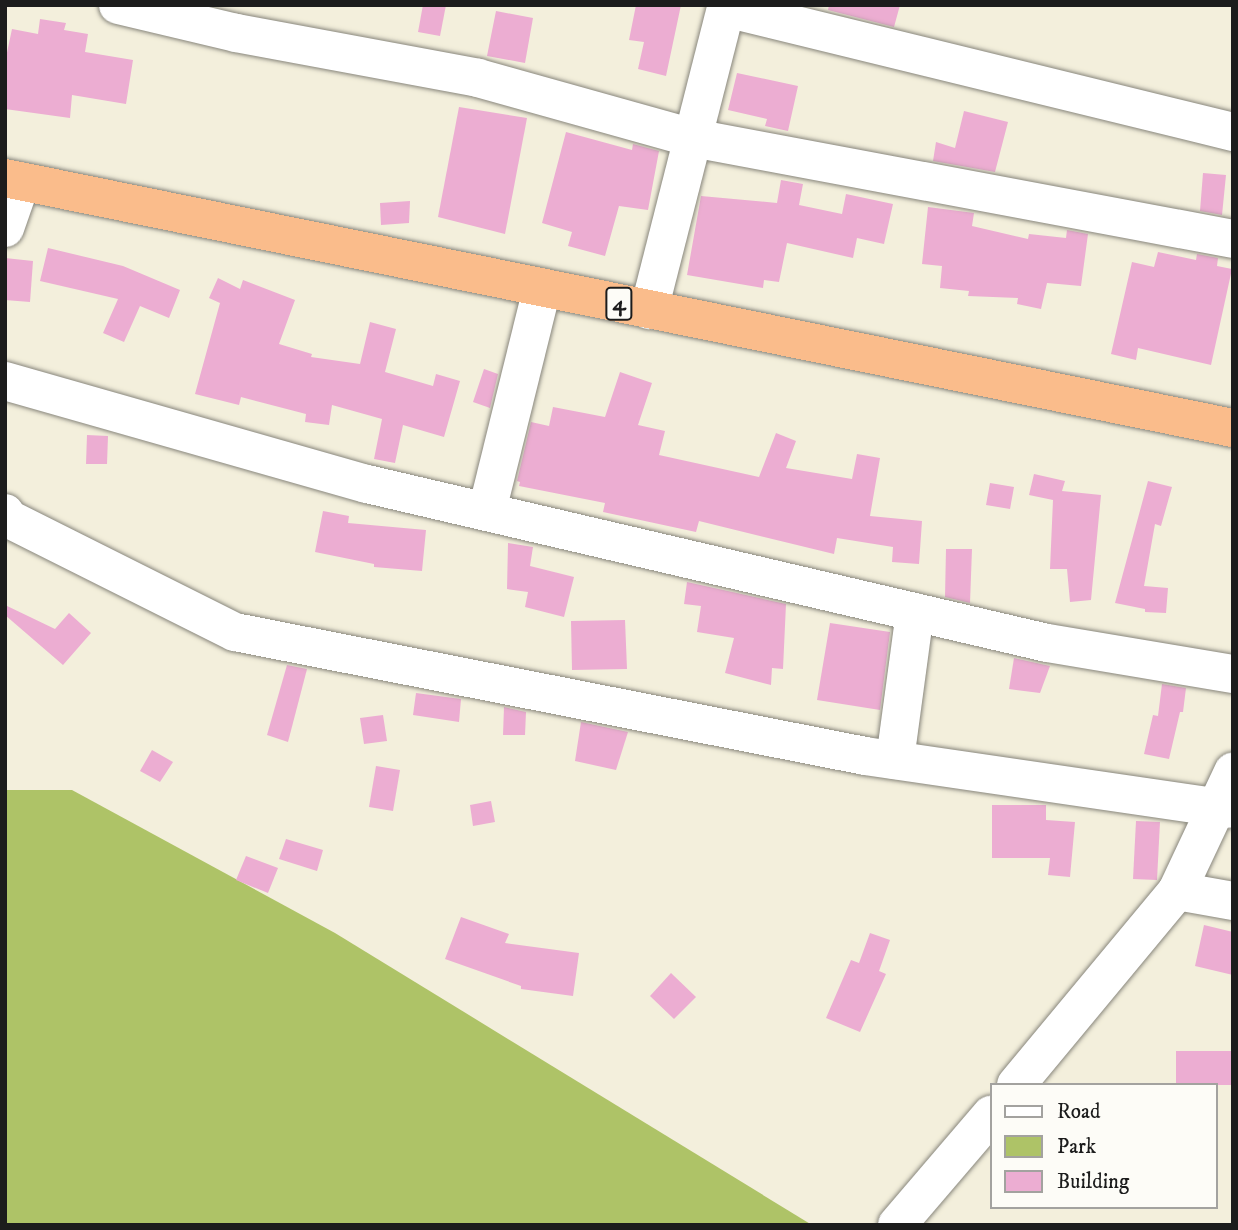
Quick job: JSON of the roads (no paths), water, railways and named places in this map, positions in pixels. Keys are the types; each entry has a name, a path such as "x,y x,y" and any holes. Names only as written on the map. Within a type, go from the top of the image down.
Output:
{"highway":[{"name":"4","path":"13,180 1233,428"}],"street":[{"path":"118,5 186,13 478,78 693,138 1233,239"},
{"path":"649,310 727,7 1233,132"},
{"path":"5,228 13,180"},
{"path":"487,511 542,288"},
{"path":"5,381 367,484 1047,643 1233,674"},
{"path":"5,513 6,518 235,632 583,702 895,760 1226,796 1177,891 1018,1083"},
{"path":"895,760 915,612"},
{"path":"1177,891 1233,901"},
{"path":"897,1225 990,1116"}]}
